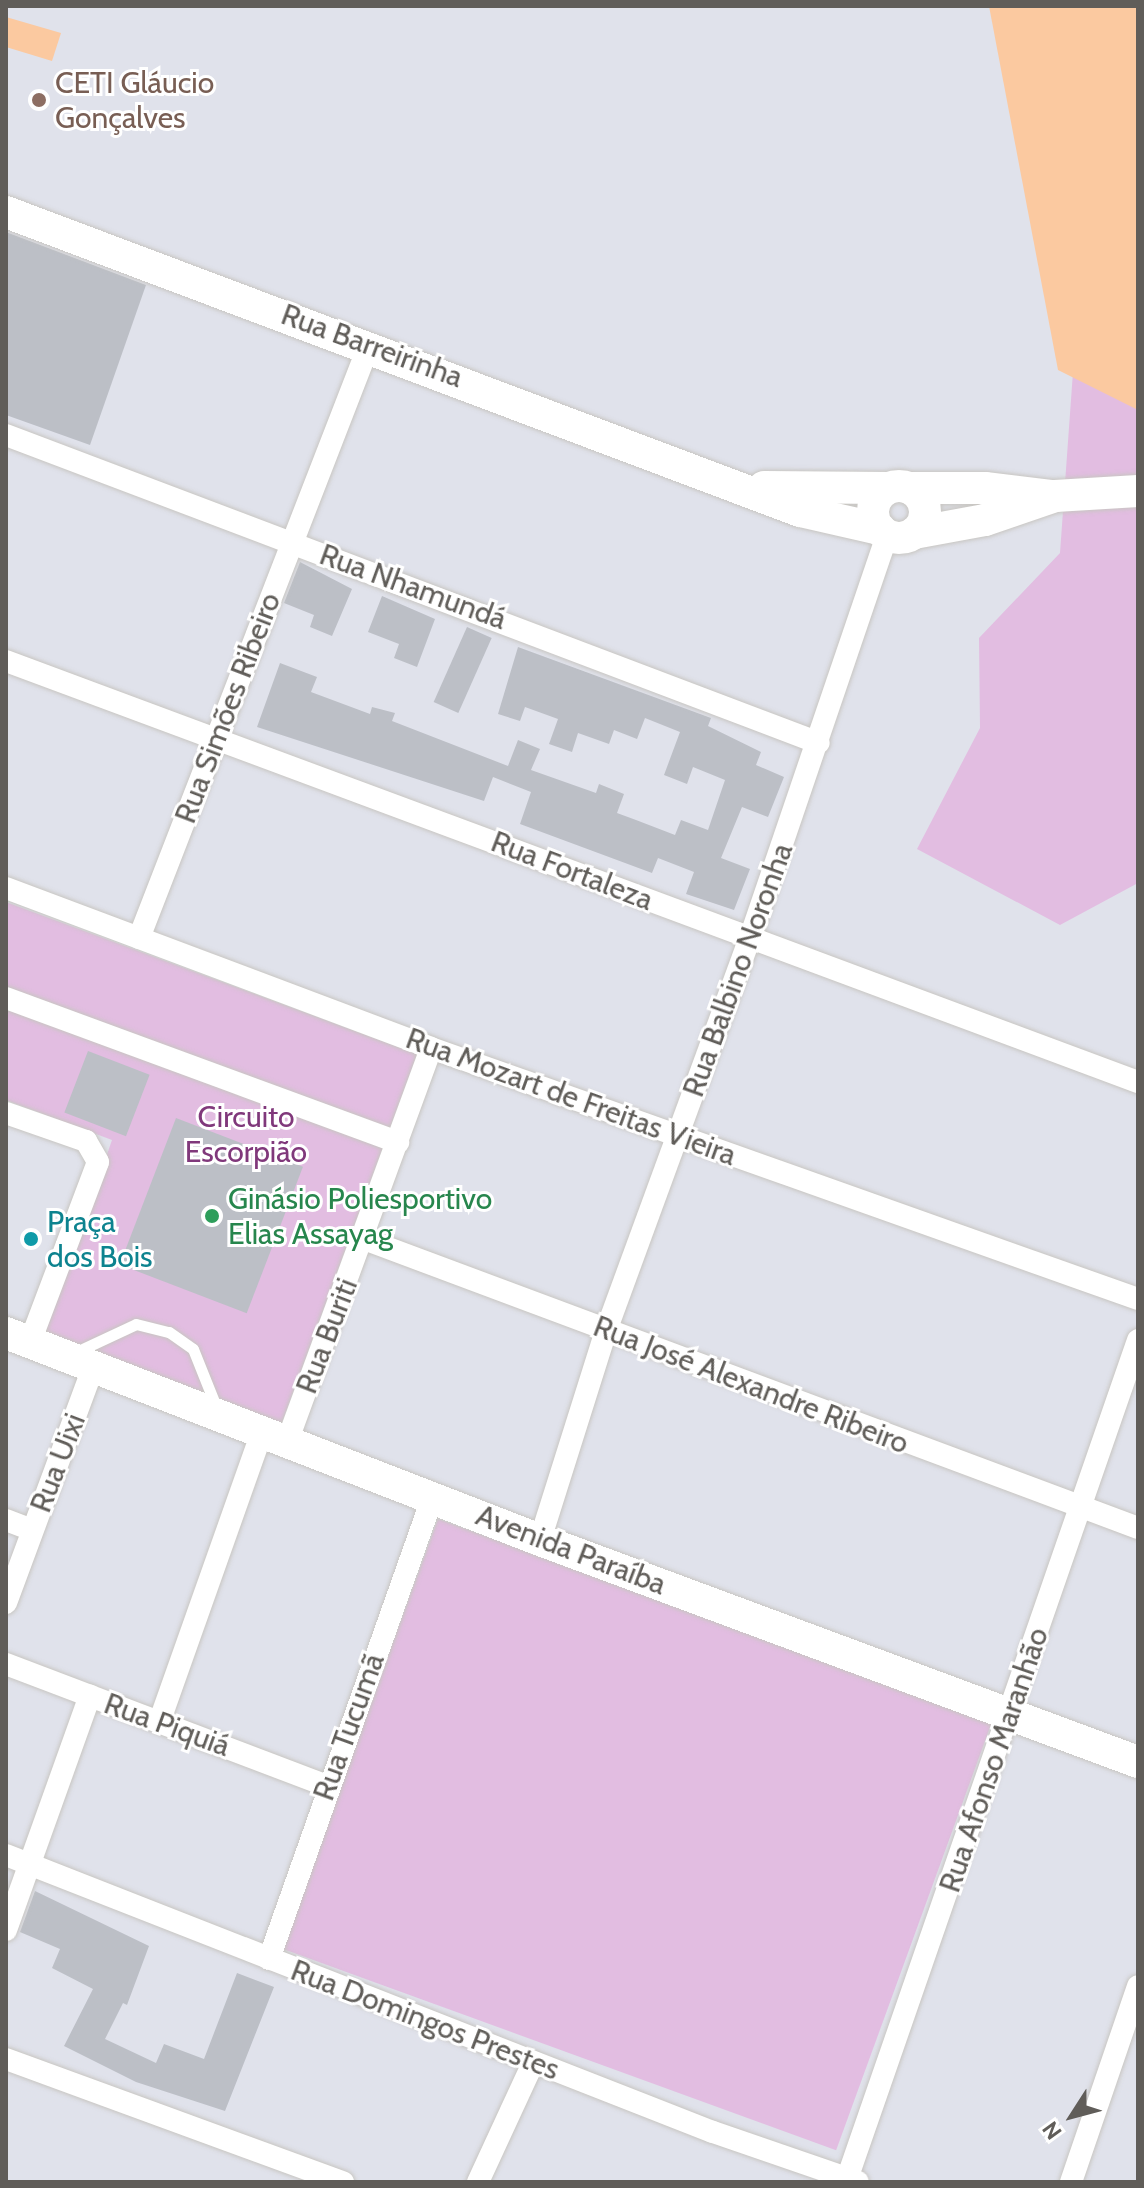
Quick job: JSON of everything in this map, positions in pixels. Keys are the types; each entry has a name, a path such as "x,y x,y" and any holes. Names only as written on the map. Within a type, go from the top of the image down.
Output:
{"street":[{"name":"Rua Barreirinha","path":"6,212 369,345 828,520 894,533 985,520 1055,496"},
{"name":"Rua Simões Ribeiro","path":"139,938 369,345"},
{"name":"Rua Nhamundá","path":"6,435 819,743"},
{"name":"Rua Barreirinha","path":"737,485 985,488 1055,496 1138,491"},
{"path":"899,488 924,504 921,526 894,533 875,502 899,488"},
{"name":"Rua Balbino Noronha","path":"540,1540 606,1331 679,1137 894,533"},
{"name":"Rua Fortaleza","path":"6,661 1138,1082"},
{"name":"Rua Mozart de Freitas Vieira","path":"6,888 431,1048 1138,1299"},
{"path":"6,998 398,1142"},
{"name":"Rua Buriti","path":"160,1720 274,1438 364,1239 431,1048"},
{"path":"6,1113 86,1141 98,1162 18,1337"},
{"name":"Rua José Alexandre Ribeiro","path":"364,1239 1138,1528"},
{"name":"Avenida Paraíba","path":"18,1337 540,1540 1138,1762"},
{"name":"Rua Afonso Maranhão","path":"851,2181 1138,1340"},
{"name":"Rua Uixi","path":"6,1603 32,1530 79,1363"},
{"name":"Rua Tucumã","path":"269,1959 433,1496"},
{"path":"6,1520 32,1530"},
{"name":"Rua Piquiá","path":"6,1664 328,1786"},
{"path":"6,1930 90,1696"},
{"name":"Rua Domingos Prestes","path":"6,1855 533,2063 851,2181"},
{"path":"1071,2182 1138,1986"},
{"path":"6,2059 343,2182"},
{"path":"478,2182 533,2063"}],"lane":[{"path":"79,1363 129,1325 169,1332 198,1356 220,1417"}],"green space":[{"path":"1138,6 1138,883 1060,925 917,849 980,728 979,638 1060,553 1075,344"},
{"name":"Circuito Escorpião","path":"6,902 417,1054 281,1425 44,1336 112,1140 6,1100"},
{"path":"438,1519 992,1721 836,2150 282,1948"}],"shaded area":[{"path":"989,6 1138,6 1138,410 1058,370"},
{"path":"6,17 61,33 52,61 6,47"}],"building":[{"path":"6,232 146,285 90,445 6,415"},
{"path":"300,562 352,589 332,636 310,627 314,615 284,603"},
{"path":"382,596 435,619 417,667 394,658 399,644 368,632"},
{"path":"467,627 492,638 458,713 434,702"},
{"path":"518,647 711,718 708,726 761,752 756,765 784,777 768,817 742,807 721,858 750,869 734,910 686,894 694,872 658,858 652,873 520,824 531,792 493,777 484,801 257,727 280,663 317,677 311,692 370,714 372,707 395,713 392,721 508,766 518,740 540,749 531,770 596,793 599,784 624,794 617,813 675,835 681,820 708,830 725,780 693,767 687,784 664,775 680,732 645,718 637,739 614,730 609,744 578,733 572,752 549,744 558,719 525,707 520,721 498,714"},
{"path":"88,1051 150,1075 126,1136 64,1113"},
{"name":"Ginásio Poliesportivo Elias Assayag","path":"176,1118 303,1167 247,1313 120,1265"},
{"path":"35,1891 149,1946 127,2005 123,2003 105,2039 156,2063 164,2044 204,2059 237,1973 274,1987 225,2111 136,2082 64,2046 93,1989 52,1968 60,1949 20,1932"}],"place":[{"name":"CETI Gláucio Gonçalves","path":"39,100"},
{"name":"Ginásio Poliesportivo Elias Assayag","path":"212,1216"},
{"name":"Praça dos Bois","path":"31,1239"}]}
